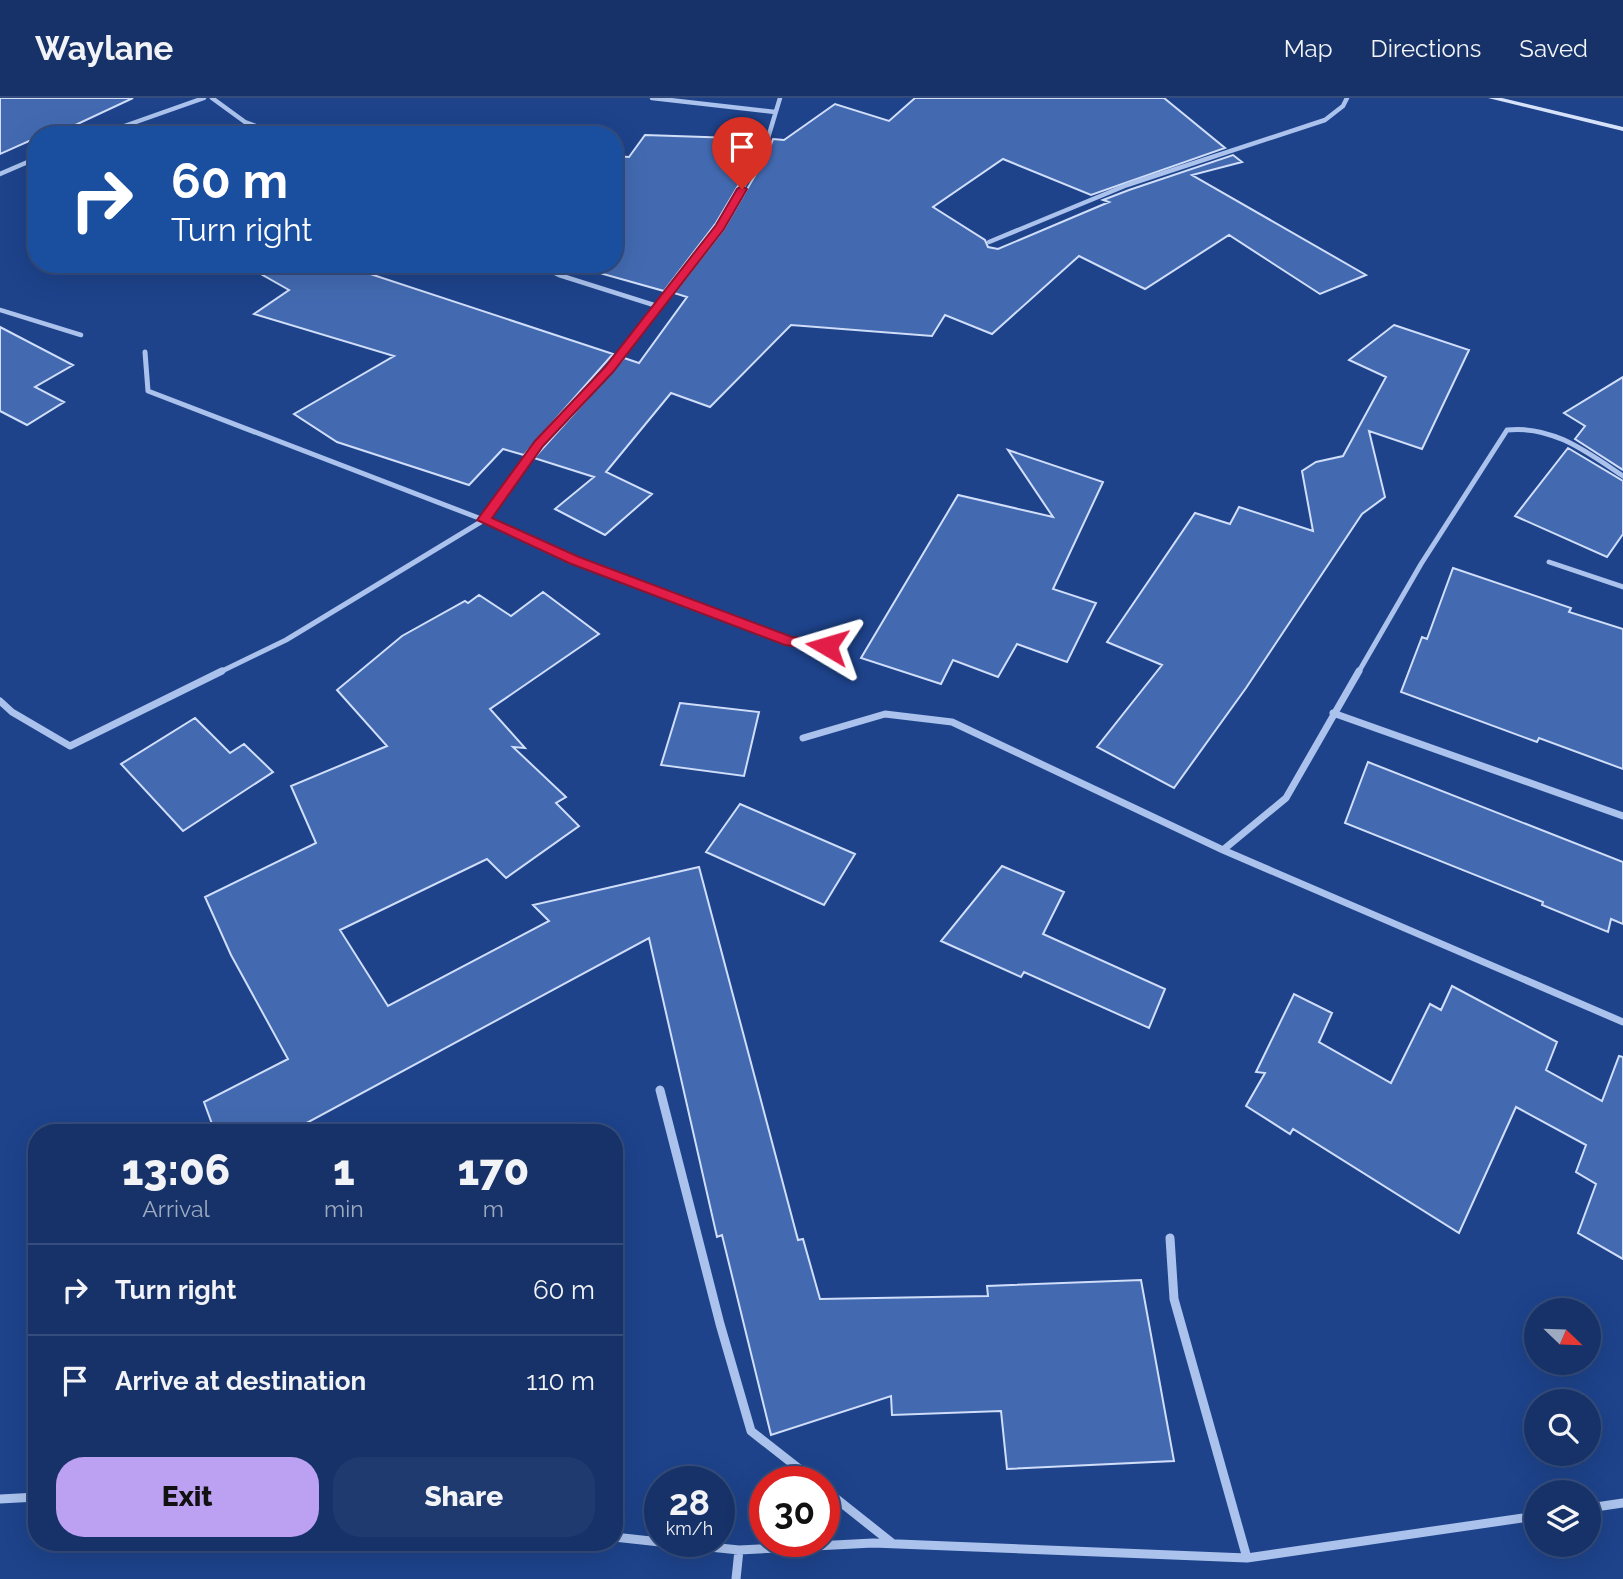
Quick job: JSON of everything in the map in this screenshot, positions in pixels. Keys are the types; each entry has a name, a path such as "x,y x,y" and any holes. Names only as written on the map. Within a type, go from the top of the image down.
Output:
{"street":[{"path":"125,126 204,98"},
{"path":"212,98 245,122 256,126"},
{"path":"652,98 775,112"},
{"path":"0,701 12,712 70,746 286,640 484,520 539,443 609,369 720,226 764,151 780,98"},
{"path":"989,242 1127,186 1325,120 1343,106 1347,98"},
{"path":"1492,98 1623,129"},
{"path":"0,174 28,162"},
{"path":"555,273 657,306"},
{"path":"0,310 81,335"},
{"path":"145,352 148,391 484,520 587,565 790,642 827,646"},
{"path":"1223,850 1286,798 1421,564 1507,429 1519,426 1543,431 1572,444 1623,476"},
{"path":"1549,562 1623,587"},
{"path":"1333,713 1623,816"},
{"path":"803,738 885,715 952,722 1223,850 1623,1022"},
{"path":"660,1090 719,1324 751,1431 796,1466"},
{"path":"1170,1238 1174,1299 1247,1558"},
{"path":"0,1499 28,1497"},
{"path":"840,1502 893,1544"},
{"path":"1601,1506 1623,1503"},
{"path":"735,1550 893,1544 1247,1558 1524,1518"},
{"path":"623,1538 644,1540"},
{"path":"736,1579 739,1550"}],"building":[{"path":"0,98 133,98 73,126 28,126 28,141 0,154"},
{"path":"915,98 1164,98 1225,148 1091,195 1003,159 933,207 985,240 988,247 998,249 1109,202 1103,200 1233,155 1242,162 1192,175 1366,275 1320,294 1229,235 1145,289 1079,256 992,334 945,315 932,336 791,325 710,407 671,393 606,472 652,494 605,535 555,509 594,477 534,458 624,358 639,363 687,297 674,293 724,229 768,153 773,139 784,140 835,104 889,121"},
{"path":"645,135 763,139 760,149 716,223 664,291 600,273 623,273 623,157 629,157"},
{"path":"259,273 367,273 613,354 524,455 503,449 469,485 337,442 294,414 394,356 254,314 289,290"},
{"path":"1394,325 1469,350 1422,449 1369,431 1385,497 1362,514 1246,688 1174,788 1097,747 1162,665 1107,642 1195,513 1230,524 1239,507 1313,531 1302,471 1316,462 1343,456 1386,377 1349,360"},
{"path":"0,327 73,365 35,387 64,402 27,425 0,411"},
{"path":"1623,377 1623,470 1575,439 1585,426 1564,413"},
{"path":"1568,448 1623,481 1623,534 1607,557 1515,516"},
{"path":"1008,450 1103,482 1053,589 1096,603 1067,662 1017,644 998,677 953,660 941,684 861,658 958,495 1053,517"},
{"path":"1453,568 1571,608 1569,612 1623,629 1623,769 1539,738 1537,742 1401,692 1422,637 1427,639"},
{"path":"543,592 599,634 490,709 525,748 513,747 566,797 556,803 579,826 506,878 487,859 340,930 388,1006 549,921 533,905 699,867 798,1240 803,1239 820,1299 988,1296 987,1286 1141,1280 1174,1461 1007,1469 1001,1411 892,1415 891,1396 771,1435 722,1235 717,1237 649,938 305,1124 212,1124 204,1102 288,1059 231,955 205,897 316,843 291,786 387,746 337,690 402,636 479,595 511,616"},
{"path":"680,703 759,712 744,776 661,765"},
{"path":"195,718 230,753 244,744 273,772 183,831 121,764"},
{"path":"1368,762 1623,862 1623,924 1611,919 1608,932 1542,905 1543,902 1345,823"},
{"path":"740,804 855,854 824,905 706,852"},
{"path":"1002,866 1064,892 1043,934 1165,989 1149,1028 1024,972 1021,977 941,941"},
{"path":"1452,986 1557,1042 1546,1070 1602,1101 1619,1056 1623,1057 1623,1259 1578,1233 1596,1184 1576,1172 1586,1145 1516,1107 1459,1233 1293,1129 1290,1134 1246,1106 1265,1073 1256,1072 1294,994 1332,1013 1319,1042 1391,1083 1430,1004 1441,1010"}],"route":[{"path":"742,189 720,226 609,369 539,443 484,520 574,560 790,642 827,646"}]}
